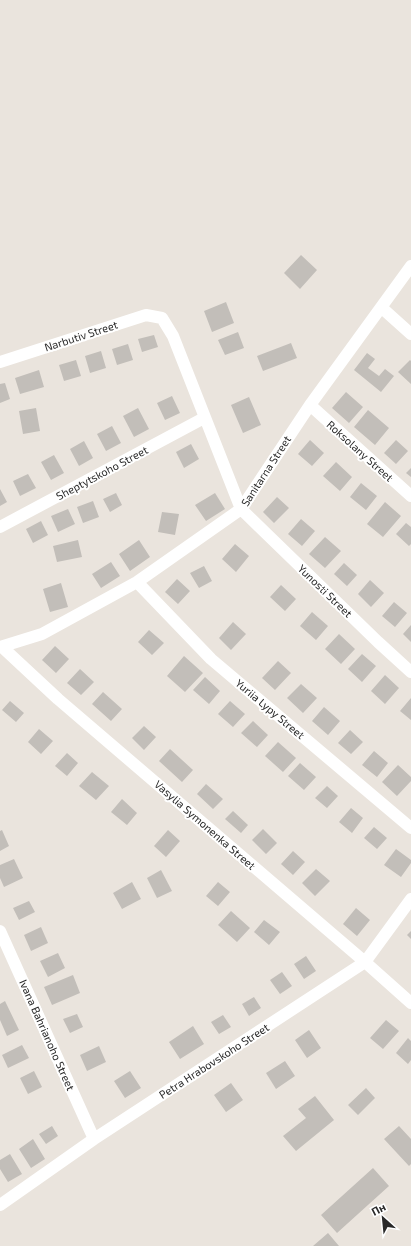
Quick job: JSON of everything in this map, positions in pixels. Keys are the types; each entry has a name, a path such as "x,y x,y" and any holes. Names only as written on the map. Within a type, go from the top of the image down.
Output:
{"street":[{"name":"Sanitarna Street","path":"1,647 42,634 137,582 241,509 310,405 382,308 411,266"},
{"path":"382,308 411,334"},
{"name":"Narbutiv Street","path":"0,362 146,315 162,318 173,336 204,418"},
{"name":"Roksolany Street","path":"310,405 411,496"},
{"path":"204,418 241,509"},
{"name":"Sheptytskoho Street","path":"0,527 204,418"},
{"name":"Yunosti Street","path":"241,509 411,672"},
{"name":"Yuriia Lypy Street","path":"137,582 211,659 411,828"},
{"name":"Vasylia Symonenka Street","path":"1,647 58,699 411,1003"},
{"name":"Petra Hrabovskoho Street","path":"0,1205 94,1140 365,962 411,899"},
{"name":"Ivana Bahrianoho Street","path":"0,931 94,1140"}],"building":[{"path":"301,255 317,270 300,289 284,273"},
{"path":"226,302 234,323 212,332 204,311"},
{"path":"238,332 244,348 225,355 218,340"},
{"path":"154,335 158,347 142,352 138,339"},
{"path":"291,343 297,358 263,371 257,356"},
{"path":"128,344 133,360 117,365 112,349"},
{"path":"101,351 106,368 90,373 85,356"},
{"path":"367,353 375,359 368,368 379,376 385,369 394,376 381,392 354,370"},
{"path":"76,360 81,376 64,381 59,365"},
{"path":"410,360 411,361 411,384 398,372"},
{"path":"39,370 44,387 20,394 15,378"},
{"path":"5,383 10,399 0,403 0,384"},
{"path":"346,392 363,407 349,423 332,408"},
{"path":"172,396 180,413 165,420 157,403"},
{"path":"249,397 261,425 243,433 231,405"},
{"path":"36,408 40,431 23,434 19,411"},
{"path":"138,408 149,429 134,437 123,416"},
{"path":"368,410 389,428 375,445 354,427"},
{"path":"112,426 121,443 106,451 97,434"},
{"path":"310,440 324,453 312,466 298,454"},
{"path":"396,440 408,451 396,464 384,453"},
{"path":"84,441 93,458 79,466 70,449"},
{"path":"191,444 199,459 184,468 176,452"},
{"path":"54,455 64,473 51,480 41,462"},
{"path":"336,462 352,477 340,491 323,476"},
{"path":"411,468 411,477 406,473"},
{"path":"28,474 36,488 20,496 13,481"},
{"path":"361,483 377,496 366,510 350,497"},
{"path":"0,489 7,502 0,506"},
{"path":"116,493 122,505 110,512 103,499"},
{"path":"215,493 225,509 206,521 195,505"},
{"path":"277,497 289,508 274,523 263,512"},
{"path":"93,501 99,517 83,523 77,507"},
{"path":"385,502 401,516 383,537 367,524"},
{"path":"68,509 75,524 58,532 51,516"},
{"path":"162,512 179,514 175,535 158,532"},
{"path":"301,519 315,531 302,546 288,534"},
{"path":"41,521 48,535 33,543 26,529"},
{"path":"406,523 411,527 411,544 409,546 396,534"},
{"path":"325,537 341,551 325,568 309,554"},
{"path":"78,540 82,557 57,562 53,546"},
{"path":"139,540 150,557 130,571 119,554"},
{"path":"235,544 249,556 236,572 222,559"},
{"path":"111,562 120,576 101,588 92,574"},
{"path":"344,563 357,575 347,586 334,574"},
{"path":"204,566 212,581 199,588 190,573"},
{"path":"177,579 190,591 178,604 165,592"},
{"path":"370,580 384,593 371,607 358,594"},
{"path":"61,583 68,607 50,612 43,589"},
{"path":"281,585 296,599 285,611 270,597"},
{"path":"394,602 407,613 395,627 382,616"},
{"path":"312,612 328,626 316,640 300,626"},
{"path":"233,622 246,634 231,650 219,638"},
{"path":"411,625 411,642 403,634"},
{"path":"149,630 164,643 152,655 138,642"},
{"path":"339,634 355,649 341,664 325,649"},
{"path":"55,646 69,659 56,673 42,660"},
{"path":"362,654 376,666 362,682 348,669"},
{"path":"184,656 203,673 185,692 167,676"},
{"path":"278,661 291,673 275,690 262,678"},
{"path":"80,669 94,682 81,695 67,683"},
{"path":"385,675 399,688 385,704 371,691"},
{"path":"205,677 220,691 209,704 193,690"},
{"path":"301,684 317,698 303,713 287,698"},
{"path":"103,692 122,709 111,721 92,704"},
{"path":"411,698 411,720 400,711"},
{"path":"10,701 24,713 16,722 2,710"},
{"path":"230,701 245,714 233,727 218,714"},
{"path":"324,707 340,721 328,735 312,721"},
{"path":"253,721 268,735 257,747 241,733"},
{"path":"144,726 156,737 144,750 132,738"},
{"path":"39,729 53,741 41,754 28,742"},
{"path":"350,730 363,742 351,754 338,743"},
{"path":"278,742 296,758 283,772 265,756"},
{"path":"170,749 193,770 182,782 159,761"},
{"path":"374,751 388,763 377,777 362,765"},
{"path":"67,753 78,763 67,776 55,766"},
{"path":"300,763 316,777 304,790 288,776"},
{"path":"398,765 411,777 411,781 397,796 382,782"},
{"path":"92,772 109,786 96,800 79,786"},
{"path":"206,784 223,799 213,809 197,794"},
{"path":"327,786 338,796 327,808 315,798"},
{"path":"122,799 137,813 127,825 111,812"},
{"path":"351,808 363,818 352,833 339,822"},
{"path":"233,811 248,825 241,833 225,819"},
{"path":"374,827 387,838 377,849 364,838"},
{"path":"263,829 277,843 266,854 252,840"},
{"path":"2,830 9,846 0,851 0,831"},
{"path":"168,830 180,841 166,857 154,846"},
{"path":"396,849 411,860 411,863 401,877 384,865"},
{"path":"293,851 305,862 293,875 281,864"},
{"path":"14,859 23,878 4,887 0,878 0,865"},
{"path":"316,869 330,881 315,896 302,883"},
{"path":"161,870 172,891 157,898 147,878"},
{"path":"132,882 141,899 122,909 113,893"},
{"path":"218,882 230,892 218,906 206,896"},
{"path":"29,901 35,912 19,920 13,908"},
{"path":"356,908 370,920 357,936 343,924"},
{"path":"231,911 250,928 237,942 218,925"},
{"path":"264,920 280,932 269,945 254,932"},
{"path":"41,927 48,943 31,951 24,935"},
{"path":"411,931 411,939 407,935"},
{"path":"58,953 65,968 48,977 40,961"},
{"path":"306,956 316,971 304,979 294,964"},
{"path":"282,972 292,986 280,994 270,980"},
{"path":"73,975 80,993 52,1005 44,987"},
{"path":"254,997 261,1008 249,1016 242,1004"},
{"path":"5,1001 19,1030 7,1036 0,1020 0,1004"},
{"path":"77,1014 83,1027 70,1033 63,1019"},
{"path":"223,1015 231,1027 219,1034 211,1022"},
{"path":"386,1020 399,1031 383,1049 370,1038"},
{"path":"193,1026 204,1044 180,1059 169,1042"},
{"path":"309,1030 321,1048 307,1058 295,1040"},
{"path":"408,1038 411,1041 411,1060 408,1064 396,1053"},
{"path":"22,1045 29,1058 8,1068 2,1055"},
{"path":"99,1046 106,1062 87,1071 80,1055"},
{"path":"285,1061 295,1076 276,1089 266,1073"},
{"path":"34,1071 42,1087 28,1094 20,1078"},
{"path":"130,1071 141,1088 125,1098 114,1081"},
{"path":"231,1083 243,1100 226,1112 214,1095"},
{"path":"366,1088 375,1098 358,1115 348,1105"},
{"path":"315,1096 334,1120 296,1151 283,1136 306,1118 298,1109"},
{"path":"52,1126 58,1136 46,1144 39,1134"},
{"path":"399,1126 411,1139 411,1164 409,1166 384,1139"},
{"path":"33,1139 45,1159 31,1168 19,1149"},
{"path":"10,1154 22,1174 8,1182 0,1169 0,1160"},
{"path":"373,1168 389,1186 337,1233 321,1215"},
{"path":"328,1233 339,1246 313,1246"}]}
